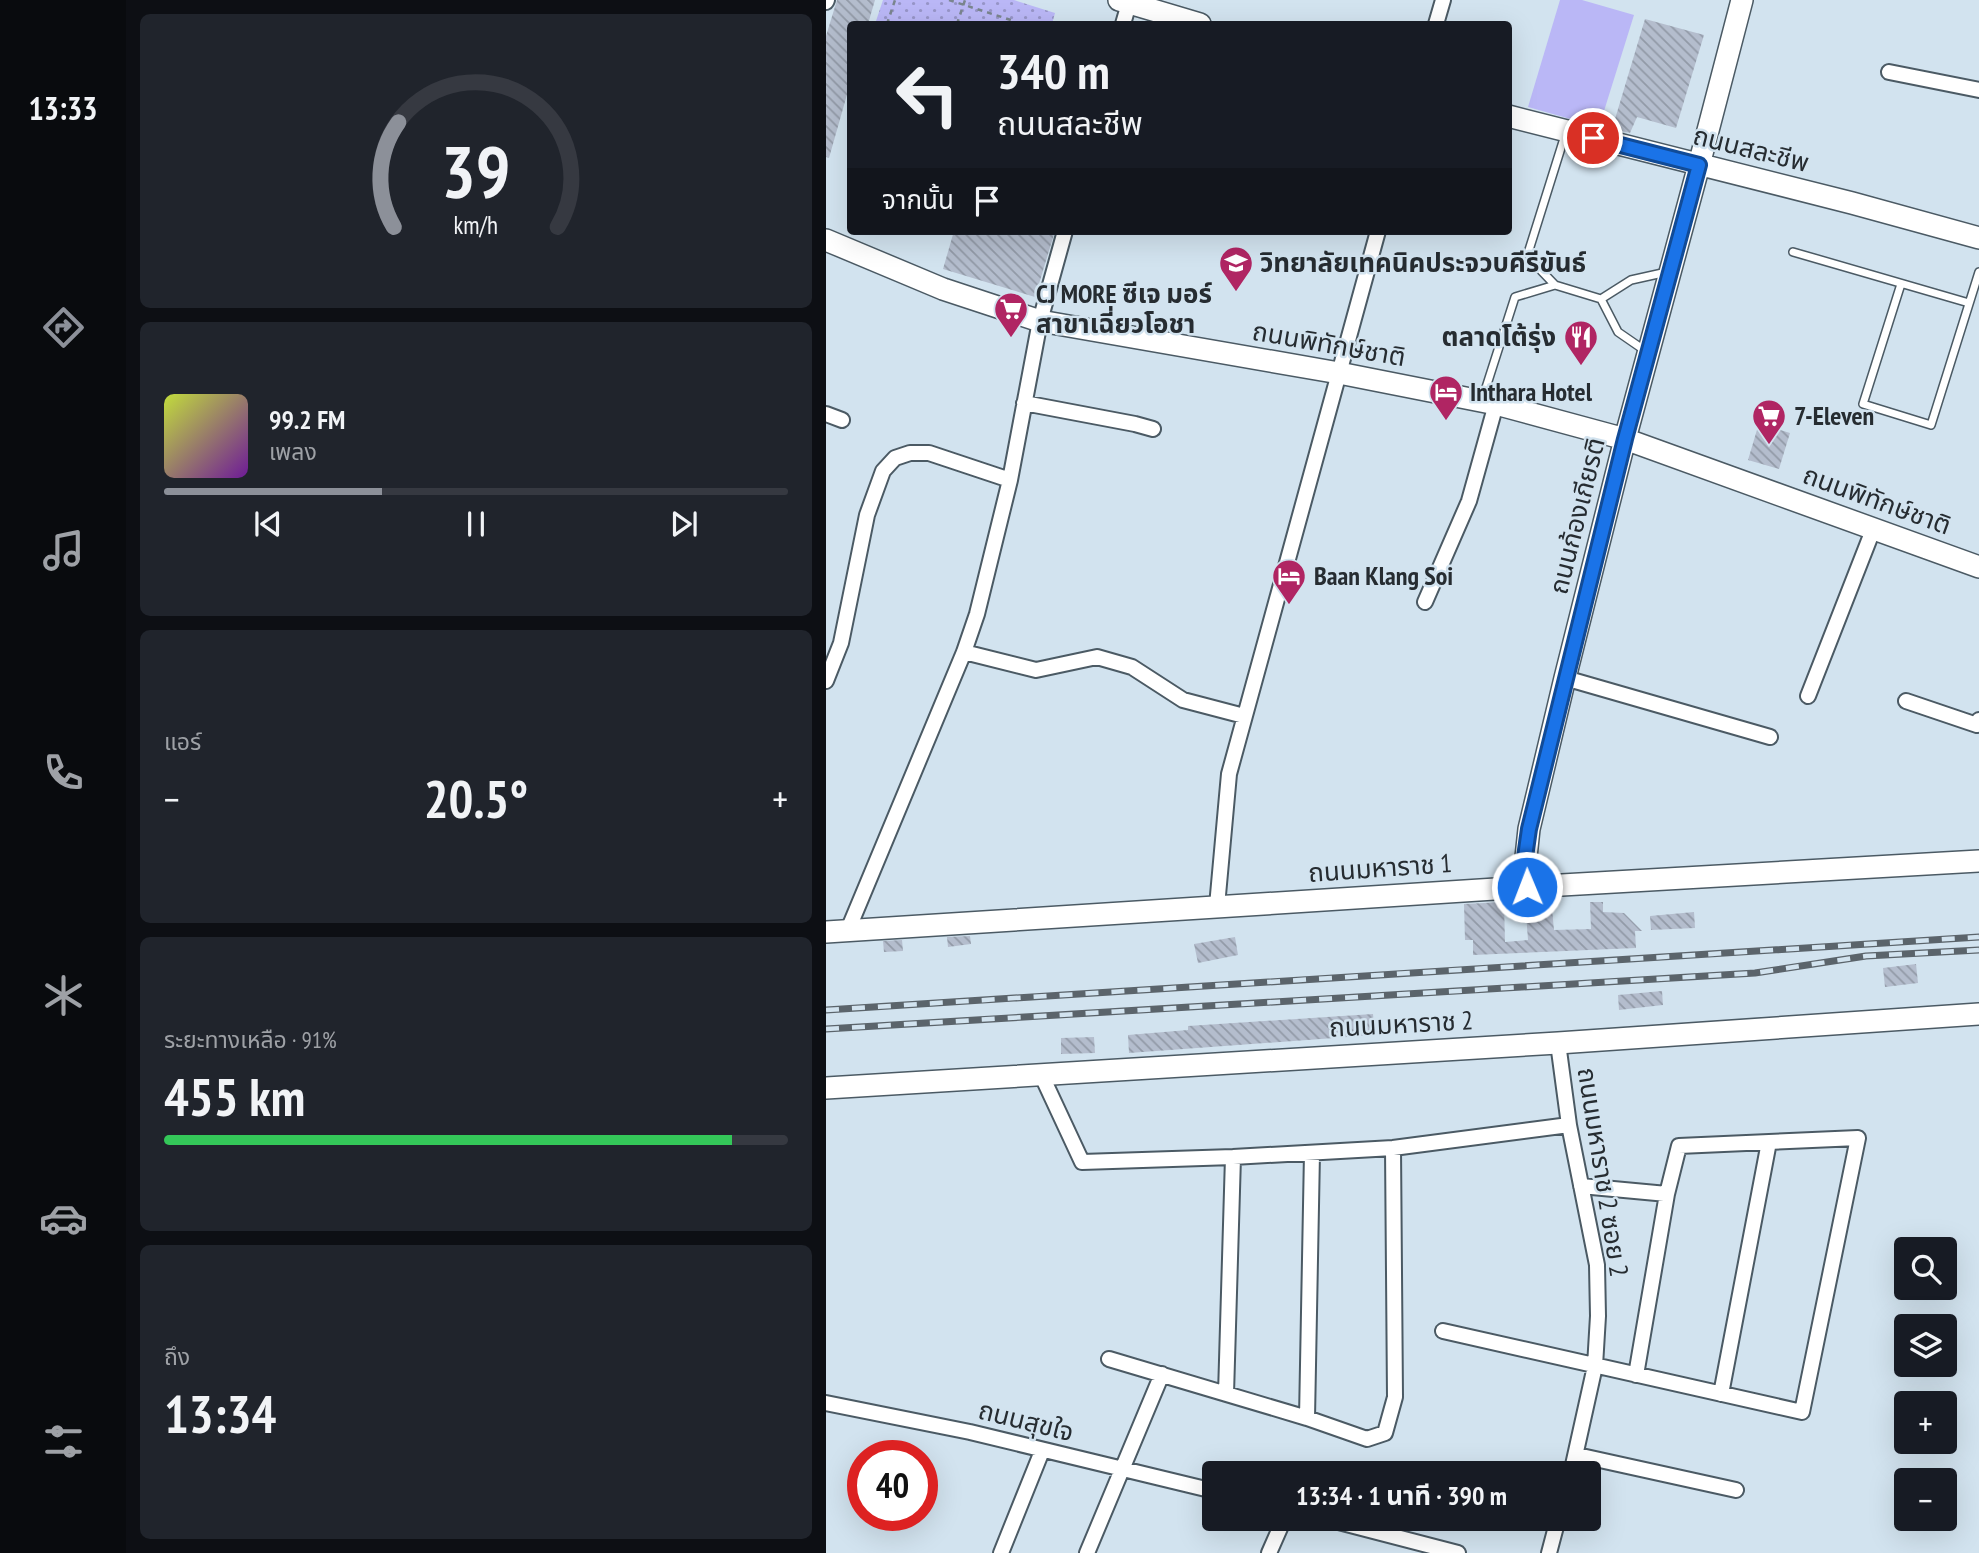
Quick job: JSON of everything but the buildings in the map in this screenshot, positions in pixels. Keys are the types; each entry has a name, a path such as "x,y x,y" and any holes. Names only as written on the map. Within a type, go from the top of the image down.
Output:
{"street":[{"path":"1437,21 1443,0"},
{"name":"ถนนก้องเกียรติ","path":"1527,887 1525,857 1529,829 1565,678 1625,439 1742,0"},
{"path":"1123,21 1126,1 1190,21"},
{"path":"1889,72 1979,90"},
{"name":"ถนนสละชีพ","path":"1512,117 1979,238"},
{"path":"848,930 964,652 976,614 1010,480 1040,321 1064,235"},
{"path":"1217,906 1229,774 1377,235"},
{"name":"ถนนพิทักษ์ชาติ","path":"826,240 943,289 1040,321 1489,402 1625,439 1979,567"},
{"path":"1426,602 1469,500 1489,402"},
{"path":"1024,403 1153,429"},
{"path":"826,414 842,421"},
{"path":"826,681 841,643 867,515 883,471 895,458 910,453 929,453 1010,480"},
{"path":"1808,696 1873,530"},
{"path":"964,652 1036,670 1097,657 1132,667 1183,700 1244,716"},
{"path":"1565,678 1770,737"},
{"path":"1906,701 1977,726 1979,720"},
{"name":"ถนนมหาราช 1","path":"826,932 1979,861"},
{"name":"ถนนมหาราช 2","path":"826,1088 1979,1014"},
{"name":"ถนนมหาราช 2 ซอย 2","path":"1558,1043 1569,1125 1597,1265 1595,1366 1575,1461"},
{"path":"1041,1074 1082,1162 1393,1148 1569,1125"},
{"path":"1443,1331 1595,1366 1802,1412 1858,1138 1679,1146 1667,1194 1636,1375"},
{"path":"1721,1394 1769,1142"},
{"path":"1109,1359 1367,1439 1385,1433 1395,1397 1393,1148"},
{"path":"1307,1419 1312,1153"},
{"path":"1226,1394 1233,1157"},
{"path":"1581,1186 1667,1194"},
{"path":"1087,1553 1162,1374"},
{"name":"ถนนสุขใจ","path":"826,1403 970,1432 1202,1488"},
{"path":"1001,1553 1042,1451"},
{"path":"1577,1455 1736,1490"},
{"path":"1269,1553 1279,1531"},
{"path":"1374,1531 1458,1553"},
{"path":"1549,1553 1555,1531"}],"lane":[{"path":"1567,131 1529,250 1530,259 1555,285 1601,299 1618,332 1648,353"},
{"path":"1793,252 1969,303"},
{"path":"1601,299 1631,279 1671,271"},
{"path":"1901,284 1863,404 1931,425 1979,272"},
{"path":"1489,402 1515,298 1555,285"}],"path":[{"path":"888,21 895,0"},
{"path":"949,0 964,2 1014,21"},
{"path":"958,21 964,2"}],"shaded area":[{"path":"883,0 1014,0 1055,13 1053,21 876,21"},
{"path":"1560,0 1582,0 1634,15 1599,127 1528,107"}],"railway":[{"path":"826,1010 1979,937"},
{"path":"826,1029 1755,973 1866,956 1979,950"}],"place":[{"name":"วิทยาลัยเทคนิคประจวบคีรีขันธ์","path":"1236,293"},
{"name":"CJ MORE ซีเจ มอร์ สาขาเฉี่ยวโอชา","path":"1011,339"},
{"name":"ตลาดโต้รุ่ง","path":"1581,367"},
{"name":"Inthara Hotel","path":"1446,422"},
{"name":"7-Eleven","path":"1769,446"},
{"name":"Baan Klang Soi","path":"1289,606"}],"route":[{"path":"1527,887 1525,857 1529,829 1625,439 1699,165 1593,138"}]}
